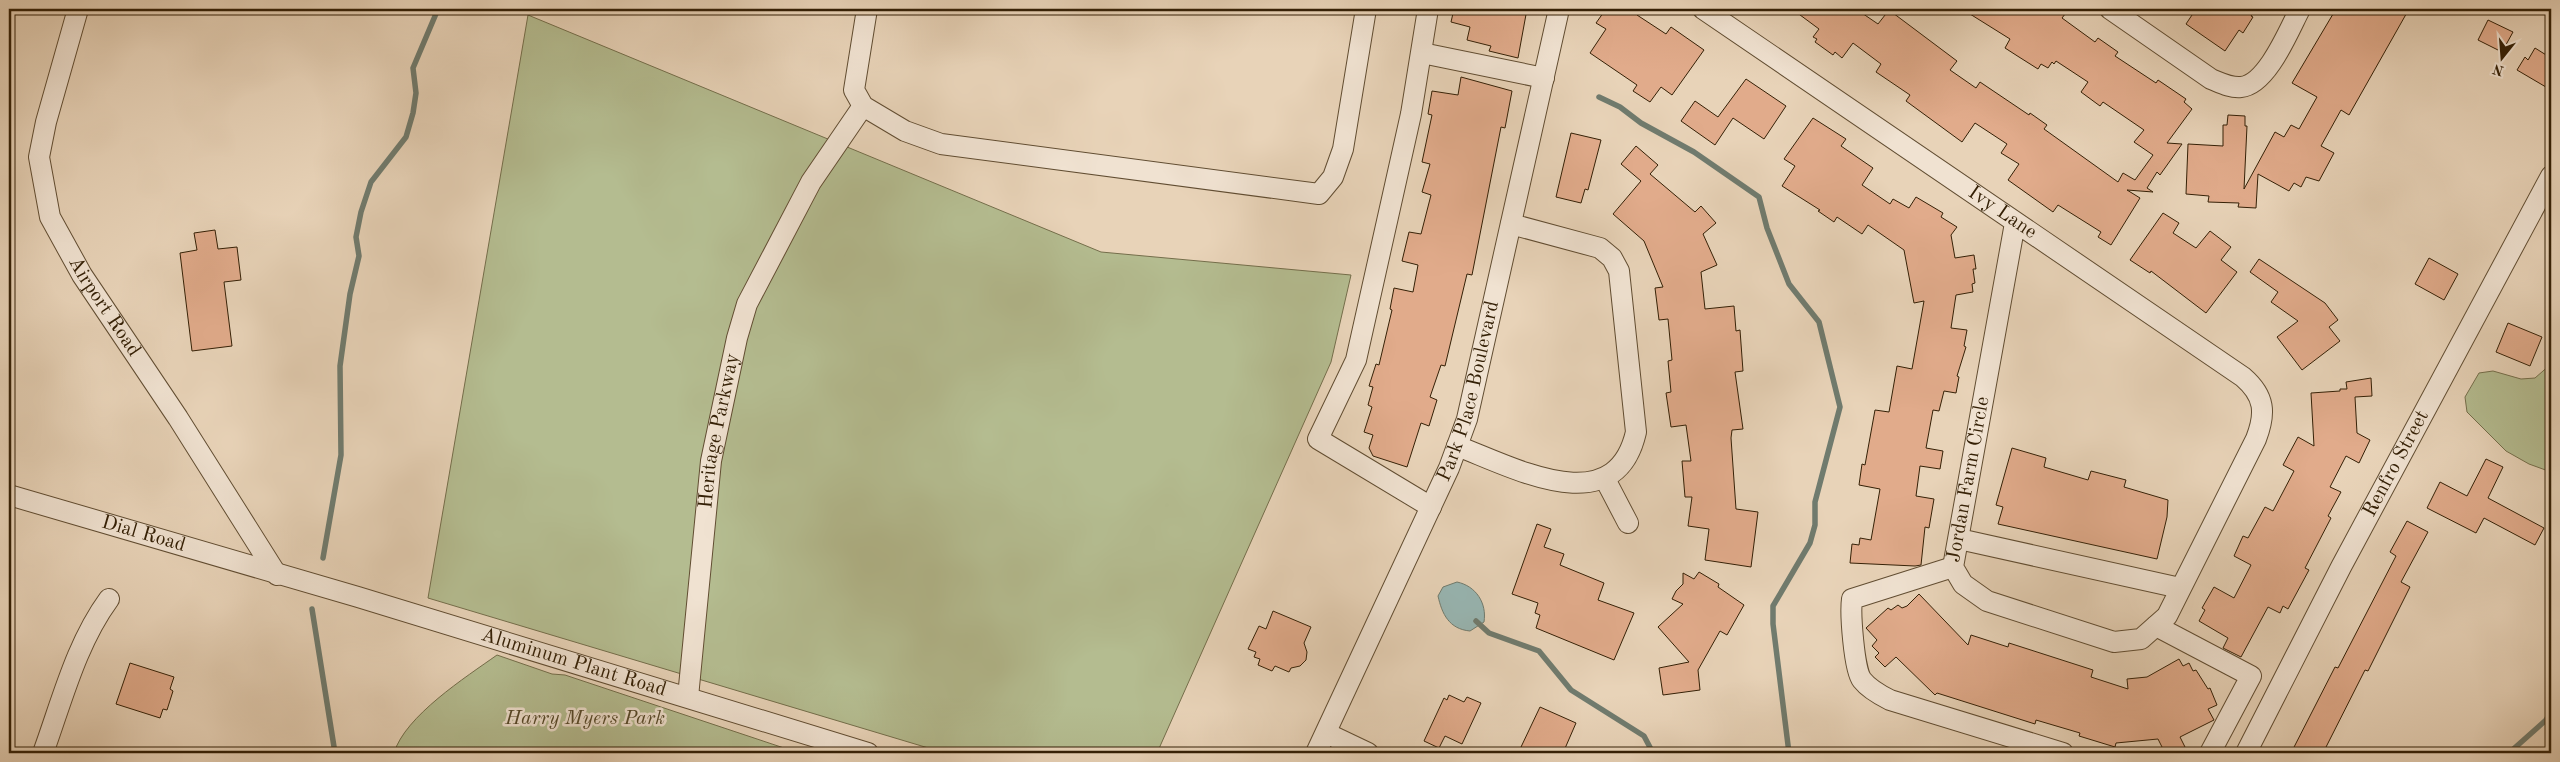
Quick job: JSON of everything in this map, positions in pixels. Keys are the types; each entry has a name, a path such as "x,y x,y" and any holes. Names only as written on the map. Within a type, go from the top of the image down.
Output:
{"street":[{"name":"Airport Road","path":"78,9 46,122 39,157 50,217 82,274 178,418 277,575"},
{"path":"867,9 854,90 863,106 905,131 940,144 1319,194 1333,177 1343,148 1366,9"},
{"path":"1428,9 1411,114 1356,360 1318,439 1431,507"},
{"name":"Park Place Boulevard","path":"1316,753 1431,507 1468,419 1559,9"},
{"name":"Ivy Lane","path":"1703,9 2253,385 2259,394 2262,408 2261,424 2256,439"},
{"path":"2110,9 2211,79 2226,86 2242,87 2254,82 2265,73 2300,9"},
{"path":"1422,53 1544,78"},
{"name":"Heritage Parkway","path":"688,697 711,461 736,338 748,304 812,182 863,106"},
{"name":"Renfro Street","path":"2246,753 2340,567 2551,176"},
{"name":"Jordan Farm Circle","path":"2016,223 1953,567 1963,584 1987,601 2114,642 2141,639 2167,616 2256,439"},
{"path":"1457,446 1541,477 1575,484 1605,478 1624,464 1636,432 1619,271 1612,258 1600,248 1511,224"},
{"path":"1605,478 1628,523"},
{"name":"Dial Road","path":"9,495 277,575"},
{"path":"1959,539 2180,588"},
{"path":"1953,567 1852,599 1850,616 1860,678 1876,693 1890,700 2063,753"},
{"name":"Aluminum Plant Road","path":"277,575 688,697 868,753"},
{"path":"43,753 81,647 93,621 109,599"},
{"path":"2156,626 2278,689"},
{"path":"2210,753 2251,676"},
{"path":"1326,733 1368,753"}],"green space":[{"path":"528,15 1101,252 1351,275 1331,362 1157,753 945,753 428,598"},
{"path":"2551,364 2551,472 2529,464 2506,451 2467,412 2465,397 2479,373 2493,371 2521,379 2535,378"},
{"name":"Harry Myers Park","path":"497,655 552,674 565,675 799,753 394,753 400,739 423,712 438,698"}],"water":[{"path":"1457,582 1475,591 1484,608 1484,622 1470,631 1457,627 1448,620 1438,596 1443,587"}],"building":[{"path":"1454,9 1527,9 1518,58 1489,51 1491,46 1467,40 1470,27 1451,22"},
{"path":"1606,9 1642,9 1637,15 1666,34 1671,27 1704,50 1672,95 1661,87 1650,102 1633,91 1637,85 1590,53 1606,29 1596,23"},
{"path":"1792,9 1856,9 1878,24 1889,10 1957,61 1950,70 1976,88 1980,82 2029,115 2030,113 2047,125 2044,129 2118,182 2123,173 2135,180 2153,155 2134,142 2144,130 2103,102 2100,106 2081,92 2088,82 2056,61 2054,64 2052,62 2048,68 2041,64 2038,69 2005,48 2010,39 1962,9 2069,9 2062,18 2095,42 2098,38 2118,52 2115,56 2156,83 2158,80 2186,99 2184,102 2192,109 2167,143 2182,144 2160,175 2157,172 2147,188 2153,192 2127,190 2140,198 2111,245 2098,237 2101,232 2058,205 2053,212 2008,180 2019,164 2001,153 2007,144 1975,123 1962,142 1906,101 1910,95 1876,72 1881,64 1853,43 1842,58 1835,52 1833,55 1815,42 1817,39 1813,37 1819,29"},
{"path":"2196,9 2256,9 2243,33 2239,30 2225,51 2186,24"},
{"path":"2336,9 2409,9 2349,115 2341,110 2321,146 2334,153 2319,181 2306,177 2301,187 2294,183 2289,191 2258,174 2256,208 2238,207 2239,203 2208,202 2209,196 2186,194 2188,144 2223,146 2223,125 2227,125 2228,115 2245,116 2245,126 2247,126 2244,189 2275,132 2284,137 2291,125 2299,129 2317,97 2292,83"},
{"path":"2488,20 2513,32 2502,52 2478,40"},
{"path":"2535,48 2551,58 2551,90 2517,70 2525,57 2528,60"},
{"path":"1461,77 1512,91 1505,128 1501,127 1472,275 1467,274 1445,366 1441,365 1430,397 1437,400 1429,426 1421,423 1407,467 1373,456 1369,448 1373,435 1364,432 1372,407 1368,405 1373,387 1369,386 1376,364 1379,365 1392,310 1390,309 1394,288 1413,292 1418,265 1402,261 1409,232 1421,234 1431,195 1422,192 1430,164 1422,162 1432,115 1428,114 1432,91 1458,95"},
{"path":"1746,79 1786,106 1764,139 1733,118 1715,145 1681,121 1695,101 1718,117"},
{"path":"1813,118 1846,139 1841,146 1873,168 1862,185 1890,204 1893,199 1909,208 1916,197 1943,213 1941,217 1957,227 1951,235 1955,258 1974,255 1976,269 1973,269 1975,283 1972,284 1973,292 1956,295 1951,328 1967,330 1964,346 1966,347 1957,376 1959,377 1956,393 1944,391 1939,411 1933,410 1926,448 1943,451 1940,469 1920,466 1916,496 1934,499 1929,528 1925,527 1921,565 1850,563 1852,544 1859,545 1860,538 1871,540 1880,489 1859,485 1862,464 1865,465 1875,410 1889,412 1897,366 1912,369 1924,301 1914,303 1904,250 1868,225 1862,234 1837,217 1834,222 1818,211 1820,210 1782,186 1795,166 1784,159"},
{"path":"1571,133 1601,140 1588,190 1585,189 1581,203 1556,197"},
{"path":"1636,146 1658,165 1650,174 1695,212 1701,206 1716,223 1703,234 1717,265 1701,272 1705,309 1734,306 1736,331 1740,330 1743,371 1735,372 1743,429 1732,430 1731,438 1736,509 1758,512 1751,567 1705,560 1709,529 1688,526 1692,497 1685,497 1682,461 1691,461 1686,425 1671,427 1666,393 1671,392 1668,361 1672,360 1668,319 1659,320 1655,288 1663,287 1644,241 1613,214 1641,181 1621,164"},
{"path":"2163,213 2179,223 2173,233 2196,248 2210,231 2231,247 2221,260 2237,272 2206,313 2151,271 2150,273 2130,260"},
{"path":"215,230 218,249 237,247 241,280 224,282 232,346 192,351 180,253 197,250 194,233"},
{"path":"2429,258 2458,274 2444,300 2415,284"},
{"path":"2259,259 2325,303 2338,320 2329,327 2340,341 2302,370 2277,337 2298,321 2271,302 2278,292 2250,272"},
{"path":"2508,323 2542,337 2530,366 2496,352"},
{"path":"2371,378 2372,396 2355,397 2357,433 2370,440 2359,463 2346,456 2330,487 2341,492 2328,516 2331,518 2305,568 2309,570 2288,609 2283,606 2280,613 2268,607 2241,657 2223,648 2228,638 2199,621 2205,610 2202,608 2214,587 2234,598 2251,565 2234,556 2243,536 2248,538 2265,507 2273,511 2294,471 2283,465 2298,437 2314,446 2311,393 2340,391 2340,389 2347,389 2346,382"},
{"path":"2012,448 2046,458 2044,467 2088,480 2091,471 2126,480 2124,487 2168,500 2167,517 2157,559 1998,524 2003,507 1996,505"},
{"path":"2486,459 2503,467 2488,498 2544,528 2535,545 2484,518 2476,533 2427,508 2440,482 2467,496"},
{"path":"2407,521 2428,532 2401,582 2410,587 2368,671 2365,670 2323,753 2291,753 2335,667 2338,668 2396,556 2390,552"},
{"path":"1537,524 1551,529 1544,547 1564,554 1560,565 1604,583 1598,600 1634,613 1614,660 1536,628 1540,615 1535,613 1538,603 1512,594"},
{"path":"1699,572 1719,584 1718,587 1744,605 1727,635 1720,631 1698,670 1700,690 1663,695 1659,668 1689,662 1658,627 1683,604 1672,599 1676,591 1683,584 1683,573 1694,579"},
{"path":"1919,594 1968,645 1971,635 2008,647 2009,643 2093,670 2091,677 2128,689 2127,679 2147,677 2179,659 2183,666 2189,663 2193,671 2196,670 2208,689 2210,688 2217,705 2208,709 2214,720 2180,737 2186,749 2177,753 2165,753 2158,739 2116,743 2115,747 2079,736 2080,733 2036,720 2035,724 1937,693 1935,695 1896,657 1885,667 1875,657 1879,653 1872,646 1877,640 1866,628 1888,608 1891,610 1898,605 1902,608 1907,606"},
{"path":"1273,611 1311,627 1304,643 1307,652 1306,660 1300,666 1291,668 1289,672 1275,666 1272,671 1258,665 1260,659 1254,657 1256,652 1248,649 1259,626 1266,629"},
{"path":"130,663 174,677 170,689 173,691 167,710 163,709 160,718 116,704"},
{"path":"1449,695 1464,702 1467,697 1481,703 1462,744 1445,736 1439,748 1424,741 1444,698 1447,700"},
{"path":"1540,707 1576,723 1563,753 1535,753 1521,747"}],"waterway":[{"path":"323,558 341,455 340,366 350,294 359,256 356,237 361,212 371,182 406,137 413,113 416,93 413,68 438,9"},
{"path":"1599,97 1620,107 1641,123 1694,152 1759,197 1767,228 1789,284 1819,322 1840,407 1815,502 1815,525 1810,543 1773,606 1773,624 1789,753"},
{"path":"312,609 335,753"},
{"path":"1476,621 1489,633 1539,651 1571,690 1644,736 1653,753"},
{"path":"2509,753 2546,720 2551,711"}]}
